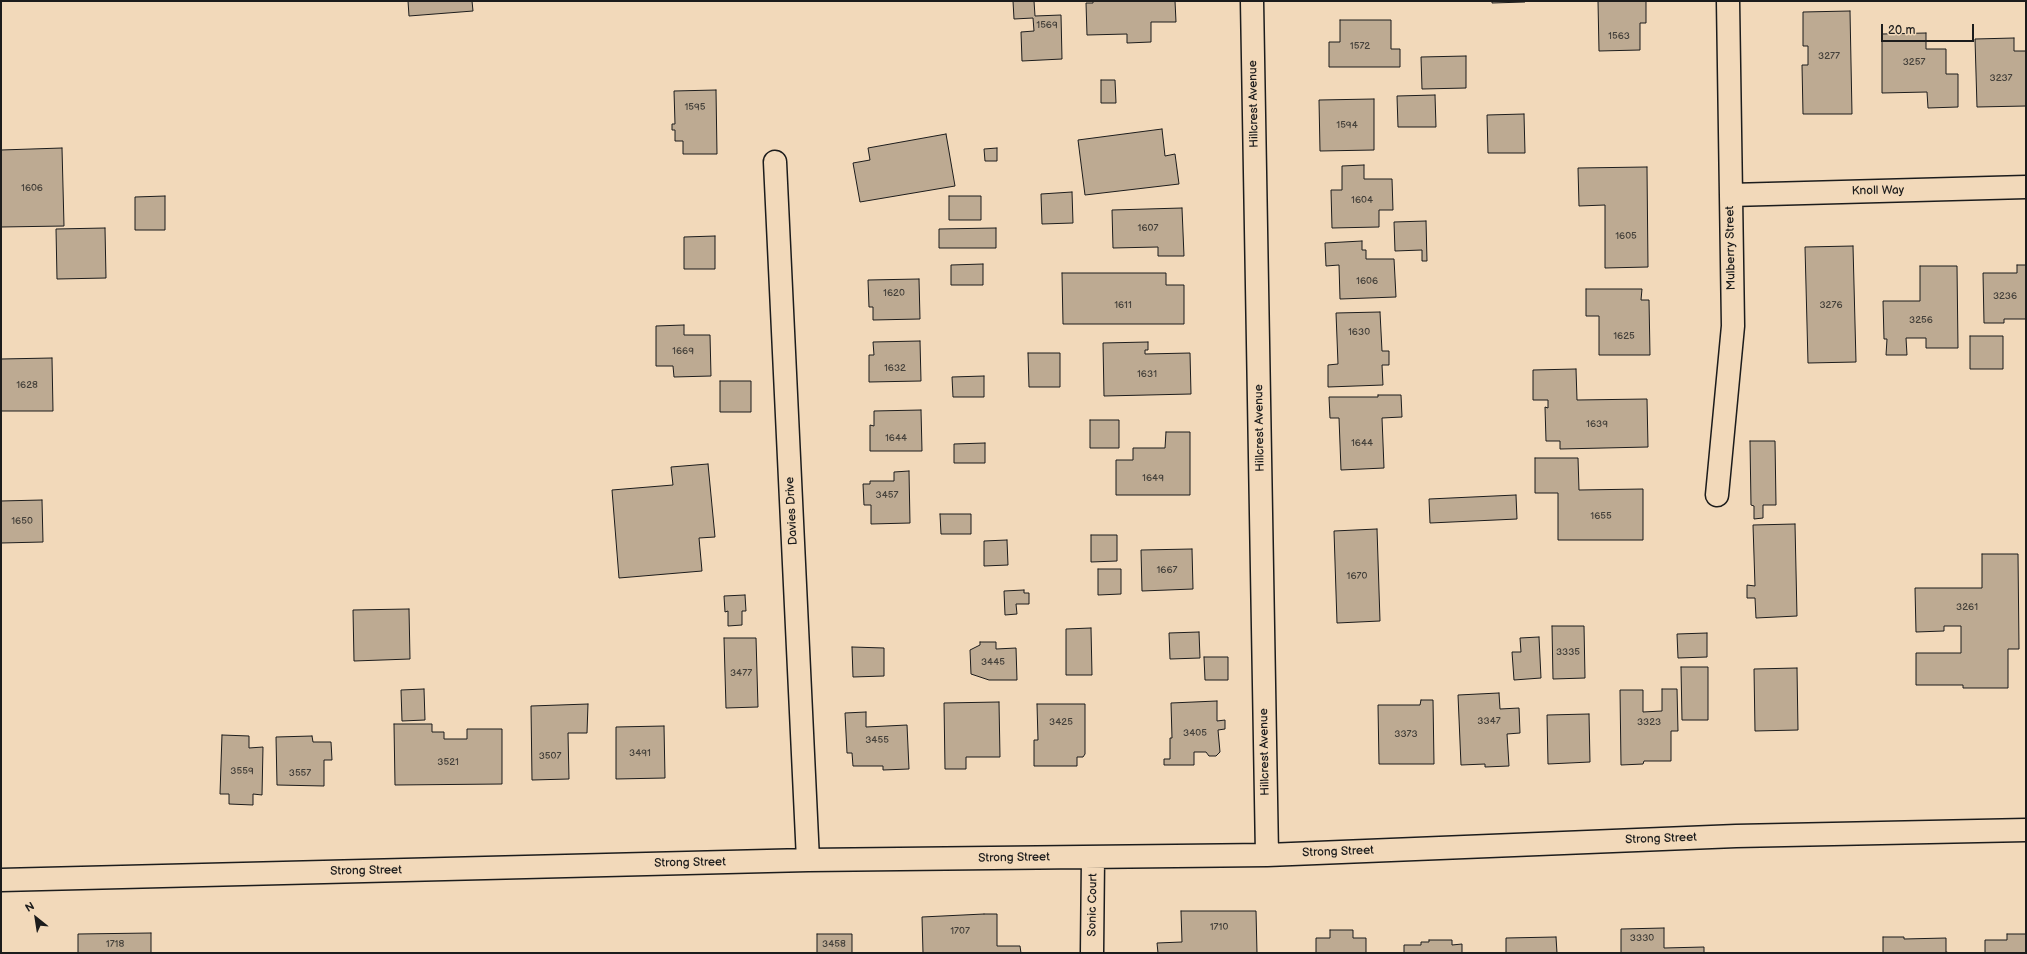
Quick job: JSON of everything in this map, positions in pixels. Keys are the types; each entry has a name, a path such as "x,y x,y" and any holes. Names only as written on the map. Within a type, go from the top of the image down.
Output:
{"street":[{"name":"Hillcrest Avenue","path":"1252,1 1267,855"},
{"name":"Mulberry Street","path":"1717,495 1733,326 1728,1"},
{"name":"Davies Drive","path":"775,162 808,860"},
{"name":"Knoll Way","path":"1731,195 2026,187"},
{"name":"Strong Street","path":"1,880 808,860 1267,855 1736,836 2026,830"},
{"name":"Sonic Court","path":"1092,953 1093,858"}],"building":[{"path":"408,1 472,1 473,11 409,16"},
{"path":"1013,1 1034,1 1035,16 1061,15 1062,59 1022,61 1021,32 1034,31 1033,18 1014,19"},
{"path":"1093,1 1175,1 1176,22 1151,22 1151,42 1127,43 1127,34 1087,35 1086,3 1093,3"},
{"path":"1492,1 1525,1 1525,2 1492,3"},
{"path":"1598,1 1646,1 1646,23 1640,23 1640,50 1599,51"},
{"path":"1850,11 1852,114 1803,114 1802,65 1808,65 1808,46 1803,46 1803,12"},
{"path":"1340,20 1391,20 1391,49 1400,49 1400,67 1329,67 1329,42 1340,42"},
{"path":"1926,33 1926,49 1946,49 1946,74 1958,74 1958,107 1928,108 1927,92 1882,93 1882,34"},
{"path":"2014,38 2014,51 2026,51 2026,106 1977,107 1975,39"},
{"path":"1466,56 1466,88 1422,89 1421,57"},
{"path":"1101,80 1115,80 1116,103 1101,103"},
{"path":"716,90 717,154 683,154 683,141 675,141 675,130 672,130 672,124 675,124 674,91"},
{"path":"1435,95 1436,127 1398,127 1397,96"},
{"path":"1374,99 1374,150 1320,151 1319,100"},
{"path":"1524,114 1525,153 1488,153 1487,115"},
{"path":"1162,129 1165,156 1175,154 1179,184 1085,195 1078,140"},
{"path":"946,134 955,186 860,202 853,163 870,160 868,148"},
{"path":"62,148 64,226 1,227 1,150"},
{"path":"997,148 997,161 985,161 984,149"},
{"path":"1364,165 1364,179 1392,179 1393,210 1379,210 1379,227 1332,228 1331,190 1342,190 1342,166"},
{"path":"1647,167 1648,267 1605,268 1605,205 1579,206 1578,168"},
{"path":"1072,192 1073,223 1042,224 1041,194"},
{"path":"165,196 165,230 135,230 135,197"},
{"path":"949,196 981,196 981,220 949,220"},
{"path":"1182,208 1184,256 1158,256 1158,247 1113,248 1112,210"},
{"path":"1426,221 1427,261 1422,261 1422,250 1395,251 1394,222"},
{"path":"105,228 106,278 57,279 56,229"},
{"path":"996,228 996,248 939,248 939,229"},
{"path":"715,236 715,269 684,269 684,237"},
{"path":"1362,241 1362,250 1366,250 1366,259 1394,259 1396,297 1340,299 1339,265 1326,266 1325,243"},
{"path":"1853,246 1856,362 1808,363 1805,247"},
{"path":"983,264 983,285 951,285 951,265"},
{"path":"2017,265 2026,265 2026,319 2004,319 2004,323 1984,323 1983,273 2017,273"},
{"path":"1920,266 1957,266 1958,348 1926,348 1926,338 1906,338 1907,355 1886,355 1887,339 1884,339 1883,301 1920,301"},
{"path":"1062,273 1166,273 1166,285 1184,285 1184,324 1063,324"},
{"path":"919,279 920,319 873,320 873,307 869,307 868,280"},
{"path":"1586,289 1642,289 1641,300 1649,300 1650,355 1599,355 1599,316 1586,316"},
{"path":"1380,312 1382,351 1389,351 1389,365 1382,365 1383,385 1328,387 1328,365 1338,364 1336,313"},
{"path":"684,325 684,335 710,335 711,376 674,377 673,366 656,366 656,326"},
{"path":"1970,336 2003,336 2003,369 1970,369"},
{"path":"920,341 921,381 869,382 869,355 874,355 873,342"},
{"path":"1148,342 1148,350 1145,350 1145,354 1190,353 1191,394 1104,396 1103,343"},
{"path":"1028,353 1060,353 1060,387 1029,387"},
{"path":"52,358 53,411 1,411 1,359"},
{"path":"1576,369 1577,400 1647,399 1648,447 1560,449 1560,441 1546,441 1545,407 1548,408 1548,400 1533,400 1533,370"},
{"path":"984,376 984,397 953,397 952,377"},
{"path":"720,381 751,381 751,412 720,412"},
{"path":"1378,395 1401,395 1402,417 1382,418 1384,468 1341,470 1339,418 1330,418 1329,397 1378,397"},
{"path":"921,410 922,451 870,451 870,425 874,426 874,411"},
{"path":"1090,420 1119,420 1119,448 1090,448"},
{"path":"1166,432 1190,432 1190,495 1116,495 1116,460 1133,460 1133,448 1165,448"},
{"path":"1750,441 1775,441 1776,505 1763,505 1763,518 1754,519 1754,506 1751,505"},
{"path":"985,443 985,463 954,463 954,444"},
{"path":"1535,458 1578,458 1579,490 1643,489 1643,540 1558,540 1558,493 1535,493"},
{"path":"708,464 715,537 699,538 702,571 619,578 612,490 673,485 671,467"},
{"path":"909,471 910,523 871,524 871,505 864,505 863,484 870,484 870,481 894,481 894,472"},
{"path":"1516,495 1517,519 1430,523 1429,499"},
{"path":"42,500 43,542 1,543 1,501"},
{"path":"940,514 971,514 971,534 941,534"},
{"path":"1795,524 1797,616 1756,618 1755,598 1747,598 1747,585 1755,586 1753,525"},
{"path":"1377,529 1380,621 1337,623 1334,531"},
{"path":"1091,535 1117,535 1117,561 1091,562"},
{"path":"1007,540 1008,565 984,566 984,541"},
{"path":"1192,549 1193,589 1142,591 1141,550"},
{"path":"1982,554 2018,554 2019,649 2008,649 2008,688 1963,688 1963,685 1916,685 1916,653 1961,653 1961,626 1944,626 1944,631 1916,632 1915,588 1982,588"},
{"path":"1098,569 1121,569 1121,594 1098,595"},
{"path":"1024,590 1024,593 1029,593 1029,604 1016,604 1017,614 1005,615 1004,591"},
{"path":"745,595 746,611 742,611 742,625 728,626 728,611 725,612 724,596"},
{"path":"409,609 410,659 354,661 353,610"},
{"path":"1552,626 1584,626 1585,678 1553,679"},
{"path":"1091,628 1092,675 1066,675 1066,629"},
{"path":"1199,632 1200,658 1170,659 1169,633"},
{"path":"1707,633 1707,657 1678,658 1677,634"},
{"path":"1539,637 1541,678 1514,680 1512,652 1521,652 1520,638"},
{"path":"724,638 756,638 758,707 726,708"},
{"path":"980,642 996,642 996,649 1016,648 1017,680 989,680 971,674 970,650 980,645"},
{"path":"852,647 884,648 884,676 853,677"},
{"path":"1204,657 1228,657 1228,680 1205,680"},
{"path":"1681,667 1708,667 1708,720 1682,720"},
{"path":"1797,668 1798,730 1755,731 1754,669"},
{"path":"424,689 425,720 402,721 401,690"},
{"path":"1662,689 1677,689 1678,731 1671,731 1671,761 1644,761 1643,764 1621,765 1620,690 1643,690 1643,712 1662,711"},
{"path":"1499,693 1500,709 1519,708 1520,733 1507,734 1509,766 1485,767 1485,764 1461,765 1458,695"},
{"path":"1421,700 1433,700 1434,764 1379,764 1378,705 1420,705"},
{"path":"1217,701 1217,721 1225,720 1225,729 1218,730 1220,752 1216,756 1209,756 1206,752 1194,752 1194,765 1164,765 1164,759 1170,759 1170,738 1172,738 1171,703"},
{"path":"999,702 1000,757 966,757 966,769 945,769 944,703"},
{"path":"588,704 587,733 568,733 569,779 532,780 531,706"},
{"path":"1037,704 1085,704 1085,754 1083,757 1077,757 1077,766 1034,766 1034,740 1038,740"},
{"path":"866,712 866,727 907,725 909,769 883,770 883,766 853,766 852,753 847,753 845,713"},
{"path":"1589,714 1590,762 1548,764 1547,715"},
{"path":"394,724 432,724 432,732 444,732 444,739 467,739 467,729 502,729 502,784 395,785"},
{"path":"664,726 665,778 616,779 616,727"},
{"path":"222,735 249,736 249,748 263,747 262,795 253,794 253,805 229,804 229,794 220,794"},
{"path":"312,736 313,742 331,742 332,760 324,760 324,786 277,785 276,737"},
{"path":"1181,911 1256,911 1257,953 1158,953 1157,943 1182,942"},
{"path":"997,914 997,946 1020,946 1021,953 923,953 922,917"},
{"path":"1664,928 1664,948 1704,947 1704,953 1621,953 1621,929"},
{"path":"1330,930 1353,930 1353,938 1366,938 1366,953 1316,953 1316,938 1330,938"},
{"path":"151,933 151,953 78,953 78,934"},
{"path":"817,934 852,934 852,953 817,953"},
{"path":"2007,934 2026,934 2026,953 1985,953 1985,940 2007,940"},
{"path":"1556,937 1557,953 1506,953 1506,938"},
{"path":"1883,937 1904,937 1904,939 1946,938 1946,952 1950,953 1883,953"},
{"path":"1429,940 1452,940 1452,945 1462,944 1462,953 1404,953 1404,945 1421,945 1421,942 1429,942"}]}
